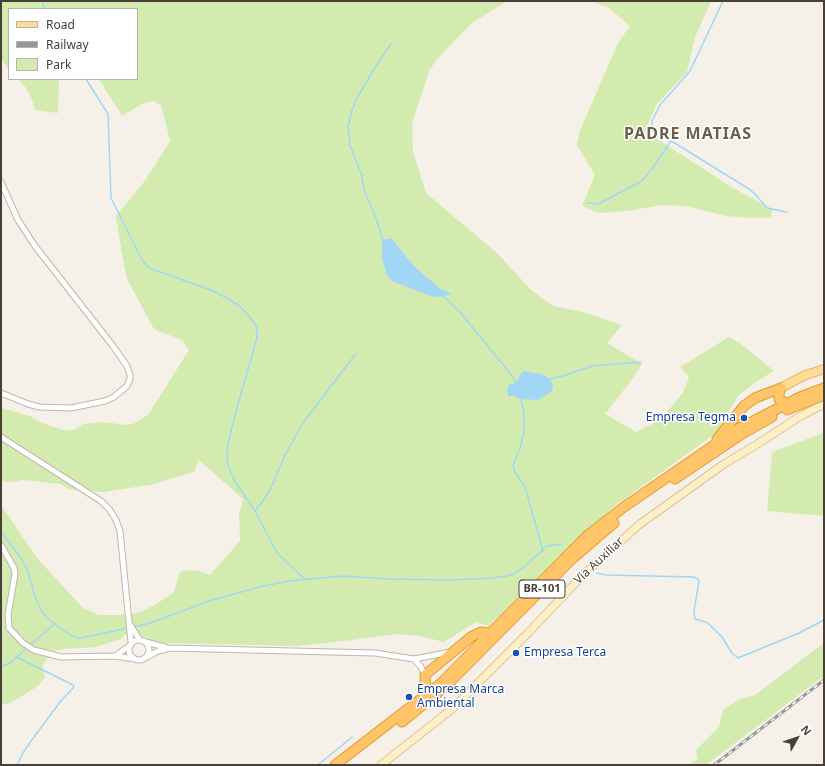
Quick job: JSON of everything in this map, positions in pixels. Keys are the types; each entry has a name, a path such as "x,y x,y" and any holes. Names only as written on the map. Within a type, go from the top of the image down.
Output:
{"highway":[{"path":"781,388 779,399 787,404"},
{"path":"699,454 723,432 744,406 755,398 781,388"},
{"name":"BR-101","path":"335,765 440,684 588,535 624,507 699,454 756,418 800,397 824,388"},
{"name":"BR-101","path":"346,765 429,702 572,559 625,514 752,428 784,411 824,395"},
{"path":"426,696 425,674 471,637 481,632 490,633"}],"main road":[{"path":"781,388 803,376 824,369"}],"street":[{"path":"1,182 18,220 35,246 113,346 127,366 130,379 126,386 114,397 105,401 71,408 33,406 1,393"},
{"name":"Via Auxiliar","path":"382,765 452,709 583,574 640,524 724,464 799,417 818,406 824,405"},
{"path":"1,436 101,501 110,510 120,531 130,626 129,654 135,659"},
{"path":"1,545 14,568 15,574 8,615 9,628 23,643 34,650 61,657 115,656 143,659 158,651 168,648"},
{"path":"130,626 139,639 168,648 375,653 414,659 452,652"},
{"path":"115,656 139,639"},
{"path":"143,659 148,654 149,650 146,642"},
{"path":"414,659 425,674"}],"green space":[{"path":"1,1 507,1 472,23 437,59 429,71 412,123 413,152 426,193 498,254 530,289 553,306 583,312 622,325 607,343 642,364 605,414 636,432 654,423 665,414 683,393 689,377 680,367 729,337 741,344 774,371 757,381 739,395 726,415 723,428 616,505 489,626 476,622 444,642 420,636 396,634 296,646 160,643 129,631 121,639 95,647 53,651 42,666 45,677 38,686 12,702 1,705 1,505 37,558 83,608 99,615 119,615 138,613 155,605 174,592 180,572 189,570 199,571 210,575 240,541 239,515 243,499 199,460 194,472 150,485 103,492 71,490 61,484 23,480 15,482 1,481 1,408 30,416 42,423 63,430 74,430 83,424 103,422 126,425 133,424 148,415 189,350 182,340 154,329 127,279 116,216 144,182 171,140 161,105 154,101 144,103 122,116 100,80 138,80 138,8 8,8 8,69 1,59","holes":["391,238 416,268 441,289 451,294 431,296 387,275 382,259 382,240"]},
{"path":"590,1 711,1 695,37 687,72 656,105 645,131 731,187 772,209 771,218 726,216 685,206 661,205 628,211 599,213 582,206 595,175 577,145 579,133 618,43 630,26 609,8"},
{"path":"19,80 59,80 58,113 35,110 32,99 26,88"},
{"path":"824,433 824,516 767,511 772,453"},
{"path":"824,643 824,676 706,765 688,765 698,759 696,750 719,727 723,710 740,699 755,695"}],"water":[{"path":"391,238 416,268 441,289 452,294 439,297 431,296 392,281 387,275 382,259 382,240"},
{"path":"523,371 542,374 549,379 553,385 552,391 537,400 519,399 515,396 508,396 507,389 510,384 515,384"}],"waterway":[{"path":"42,1 45,8"},
{"path":"723,1 690,71 660,105 652,121 652,127 657,132 749,189 767,208 787,212"},
{"path":"383,240 375,215 364,190 362,176 350,145 348,127 352,110 357,98 391,44"},
{"path":"87,80 108,114 111,198 142,260 149,268 211,290 227,298 241,307 256,325 257,337 228,444 228,465 234,480 255,511 277,553 306,580"},
{"path":"588,203 598,204 642,181 671,141"},
{"path":"442,295 460,312 513,377 516,386"},
{"path":"255,511 271,488 285,455 303,423 355,355"},
{"path":"549,379 592,366 641,362"},
{"path":"520,397 524,412 524,431 520,448 513,465 514,470 525,487 543,551"},
{"path":"1,532 19,555 27,569 36,599 47,618 72,636 80,638 129,628"},
{"path":"133,627 150,623 212,600 263,586 289,581 342,576 391,579 451,580 506,576 514,574 525,566 547,546 561,544"},
{"path":"597,573 606,575 694,577 698,579 699,581 694,611 695,619 709,624 722,637 732,653 738,658 799,633 824,620"},
{"path":"30,645 54,624"},
{"path":"1,667 10,663 27,648"},
{"path":"16,657 73,685 74,687 60,702 31,741 17,765"},
{"path":"318,765 352,737"}],"railway":[{"path":"714,765 824,680"}],"place":[{"name":"Empresa Tegma","path":"744,418"},
{"name":"Empresa Terca","path":"516,653"},
{"name":"Empresa Marca Ambiental","path":"409,697"}],"district":[{"name":"PADRE MATIAS","path":"688,134"}]}
